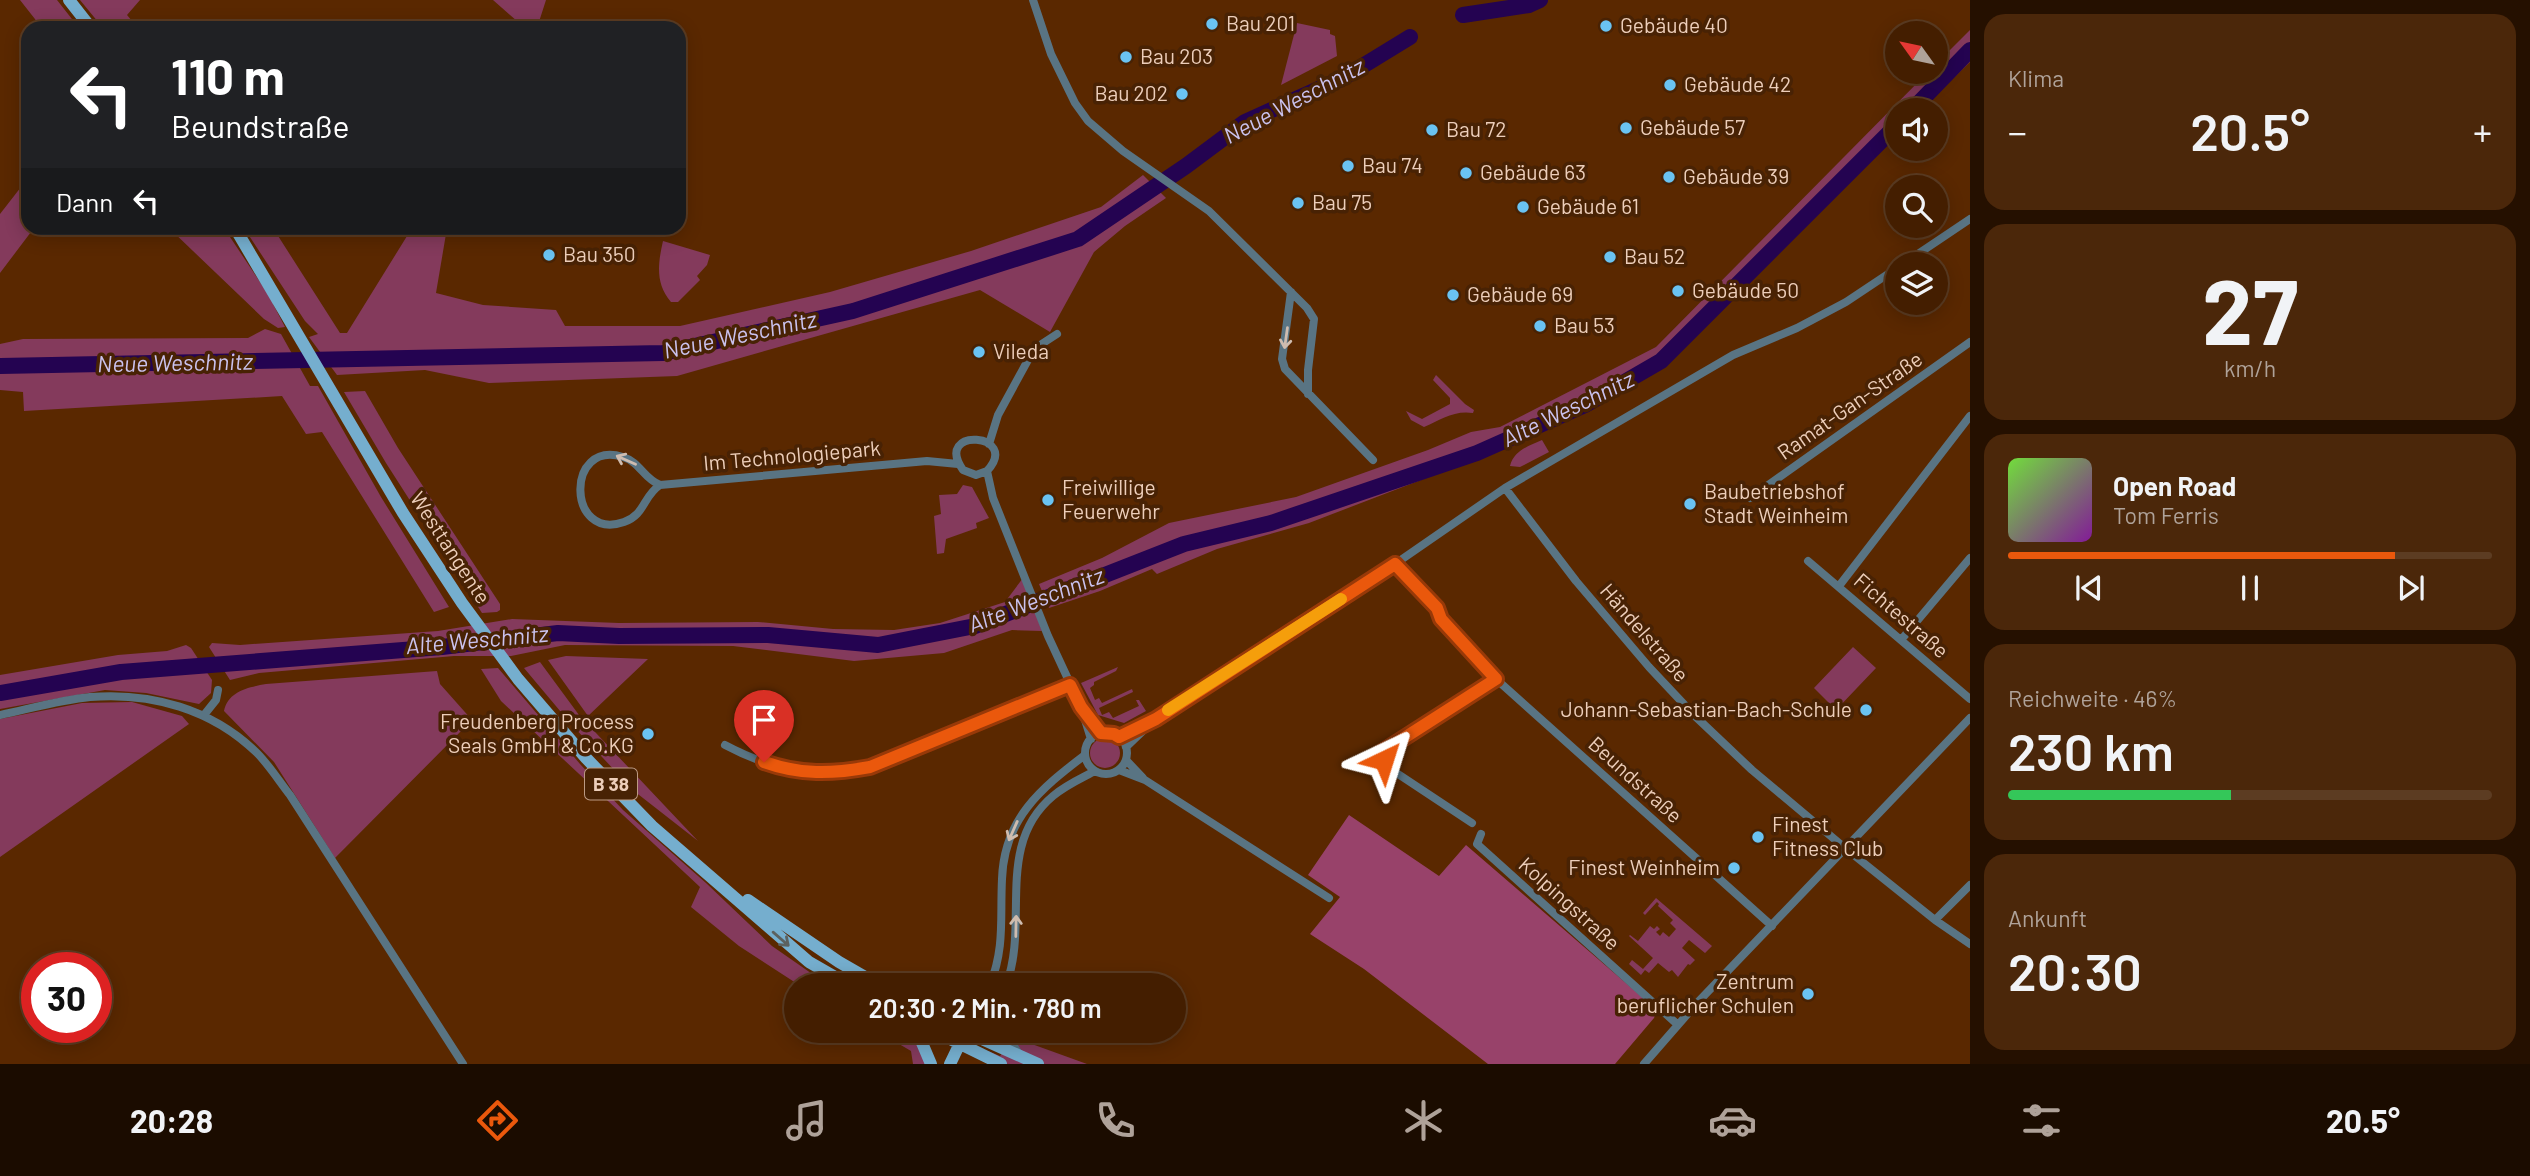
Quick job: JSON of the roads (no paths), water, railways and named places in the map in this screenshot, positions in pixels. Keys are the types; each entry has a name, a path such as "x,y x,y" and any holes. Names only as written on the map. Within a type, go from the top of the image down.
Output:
{"main road":[{"path":"69,0 86,21"},
{"name":"Westtangente","path":"239,235 403,513 518,679 652,826 809,962 828,973"},
{"name":"Westtangente","path":"715,879 858,973"},
{"path":"922,1043 931,1064"},
{"path":"998,1043 1038,1064"},
{"path":"950,1064 960,1044 974,1058 1001,1064"}],"street":[{"path":"1033,0 1051,54 1076,103 1100,133 1209,211 1307,307 1314,319 1308,394"},
{"path":"1921,252 1970,219"},
{"path":"1119,737 1153,720 1395,564 1505,488 1733,355 1797,328 1846,302 1885,276"},
{"path":"1291,292 1283,365 1373,460"},
{"path":"979,438 989,444 994,455 991,467 976,475 969,474 958,464 959,448 968,440 979,438 998,415 1034,349 1057,334"},
{"name":"Ramat-Gan-Straße","path":"1750,498 1970,342"},
{"path":"989,444 998,415"},
{"path":"1839,586 1970,416"},
{"name":"Im Technologiepark","path":"660,485 927,461 957,453"},
{"path":"617,455 631,460 648,480 660,485 649,493 635,517 615,524 593,518 584,507 579,494 580,480 587,467 607,456 617,455"},
{"name":"Im Technologiepark","path":"927,461 958,464"},
{"path":"987,471 993,498 1081,707 1091,739 1085,755 1042,789 1020,816 1011,834 1003,864 1002,942 994,973"},
{"path":"976,475 993,498"},
{"name":"Händelstraße","path":"1505,488 1576,581 1680,700 1752,770 1935,920 1970,944"},
{"path":"1901,640 1970,558"},
{"name":"Fichtestraße","path":"1808,561 1970,699"},
{"name":"Beundstraße","path":"1395,564 1437,608 1441,619 1496,679 1772,926"},
{"path":"1472,823 1392,770 1379,754 1496,679"},
{"path":"725,745 785,769 840,773 870,767 1070,685"},
{"path":"204,715 216,700 218,690"},
{"path":"0,715 87,697 121,696 186,707 235,735 258,754 290,795 463,1064"},
{"path":"1081,707 1101,733"},
{"path":"1644,1064 1677,1024 1970,718"},
{"path":"1126,747 1153,720"},
{"path":"1091,739 1101,733 1119,737 1126,747 1125,760 1119,770"},
{"path":"1085,755 1095,771 1107,774 1119,770 1145,780 1329,898"},
{"path":"1125,760 1145,780"},
{"path":"1009,973 1016,945 1017,859 1026,830 1051,797 1070,783 1095,771"},
{"name":"Kolpingstraße","path":"1481,834 1477,844 1677,1024"},
{"path":"1935,920 1970,884"},
{"path":"1012,1043 1021,1057"}],"waterway":[{"name":"Neue Weschnitz","path":"1463,15 1529,5 1540,0"},
{"name":"Neue Weschnitz","path":"0,366 663,353 853,311 1078,239 1186,166 1245,122 1343,78 1410,37"},
{"name":"Alte Weschnitz","path":"1924,98 1970,50"},
{"name":"Alte Weschnitz","path":"0,693 121,672 442,647 558,633 619,636 768,635 878,645 975,626 1184,544 1271,523 1477,453 1585,405 1661,361 1885,137"}],"place":[{"name":"Bau 201","path":"1212,24"},
{"name":"Gebäude 40","path":"1606,26"},
{"name":"Bau 203","path":"1126,57"},
{"name":"Gebäude 42","path":"1670,85"},
{"name":"Bau 202","path":"1182,94"},
{"name":"Gebäude 57","path":"1626,128"},
{"name":"Bau 72","path":"1432,130"},
{"name":"Bau 74","path":"1348,166"},
{"name":"Gebäude 63","path":"1466,173"},
{"name":"Gebäude 39","path":"1669,177"},
{"name":"Bau 75","path":"1298,203"},
{"name":"Gebäude 61","path":"1523,207"},
{"name":"Bau 350","path":"549,255"},
{"name":"Bau 52","path":"1610,257"},
{"name":"Gebäude 50","path":"1678,291"},
{"name":"Gebäude 69","path":"1453,295"},
{"name":"Bau 53","path":"1540,326"},
{"name":"Vileda","path":"979,352"},
{"name":"Freiwillige Feuerwehr","path":"1048,500"},
{"name":"Baubetriebshof Stadt Weinheim","path":"1690,504"},
{"name":"Johann-Sebastian-Bach-Schule","path":"1866,710"},
{"name":"Freudenberg Process Seals GmbH & Co.KG","path":"648,734"},
{"name":"Finest Fitness Club","path":"1758,837"},
{"name":"Finest Weinheim","path":"1734,868"},
{"name":"Zentrum beruflicher Schulen","path":"1808,994"}]}
